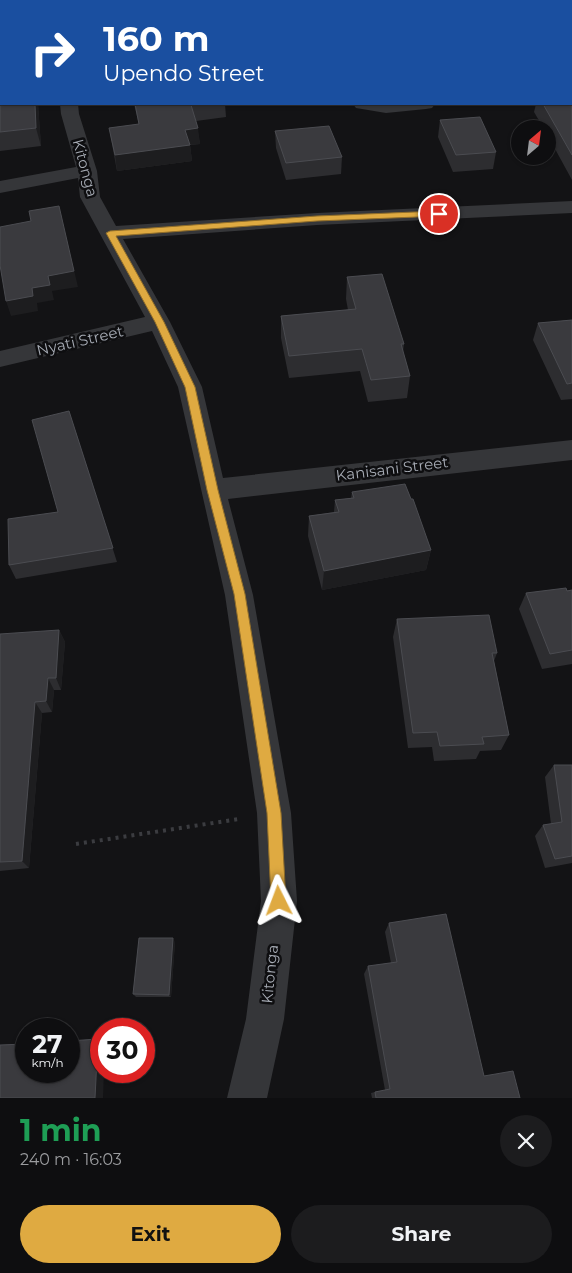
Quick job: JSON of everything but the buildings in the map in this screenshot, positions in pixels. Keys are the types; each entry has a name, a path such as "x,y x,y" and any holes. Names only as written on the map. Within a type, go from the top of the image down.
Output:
{"street":[{"name":"Kitonga","path":"69,105 87,171 90,197 159,322 190,387 213,490 240,594 274,813 279,901 265,1020 247,1098"},
{"path":"365,105 387,108 416,105"},
{"path":"0,187 87,171"},
{"path":"110,233 317,219 572,207"},
{"name":"Nyati Street","path":"0,359 159,322"},
{"name":"Kanisani Street","path":"213,490 572,450"}],"path":[{"path":"76,844 274,813"}],"route":[{"path":"279,901 274,813 240,594 213,490 190,387 159,322 110,233 317,219 439,214"}]}
